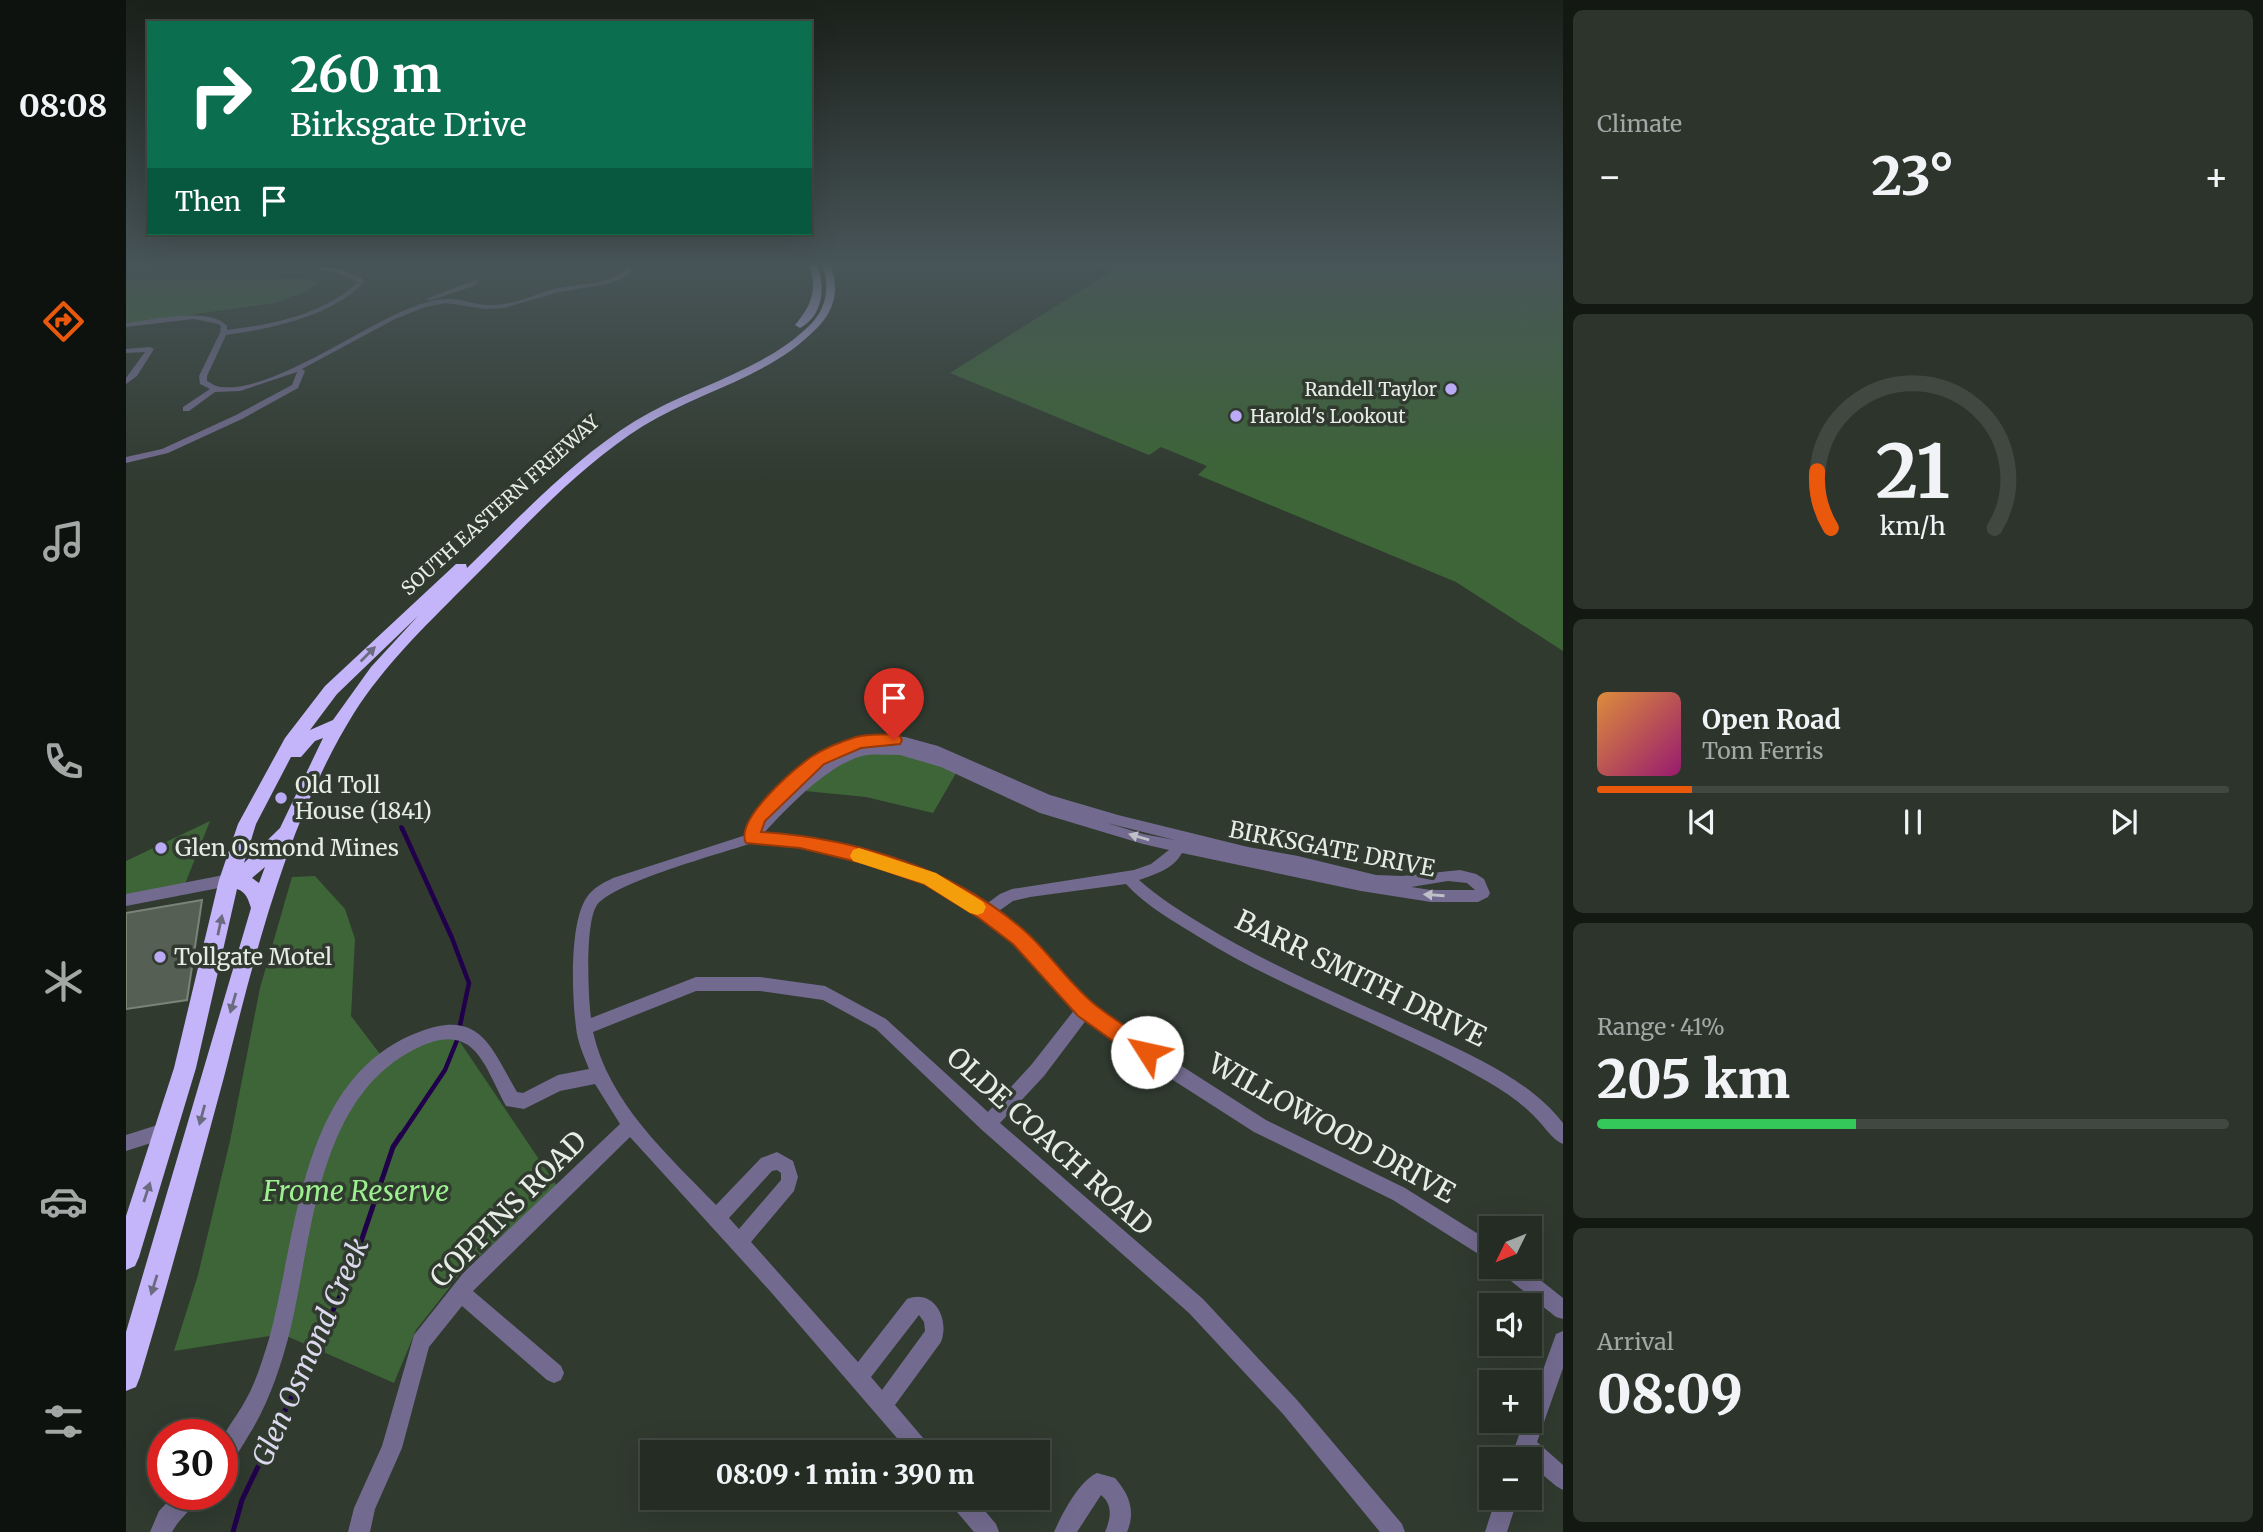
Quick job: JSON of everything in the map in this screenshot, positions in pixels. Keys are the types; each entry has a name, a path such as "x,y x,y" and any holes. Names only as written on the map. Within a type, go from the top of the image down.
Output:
{"highway":[{"name":"SOUTH EASTERN FREEWAY","path":"262,793 291,743 320,702 379,642 576,458 606,434 656,403 756,356 785,336"},
{"name":"SOUTH EASTERN FREEWAY","path":"292,825 338,725 391,653 565,484 616,439 665,408 766,360 804,336"},
{"path":"126,1257 167,1130 203,1003 229,880 247,824 262,793 309,737 338,725"},
{"path":"229,880 251,869 292,825"},
{"path":"126,1377 181,1196 223,1037 261,910 292,825"},
{"path":"229,880 246,882 256,891 261,910"}],"street":[{"path":"221,336 203,376 205,386 214,389 262,384 360,336"},
{"path":"126,351 150,349 126,382"},
{"path":"126,460 165,451 195,439 276,398 295,386 301,371 297,369"},
{"path":"186,409 214,389"},
{"name":"BIRKSGATE DRIVE","path":"912,1440 739,1242 631,1125 599,1075 583,1028 579,993 585,913 590,900 601,890 618,883 752,838 778,809 831,764 865,751 900,750 945,763 1045,809 1181,841 1299,873 1408,892 1475,897 1483,893 1469,876 1461,874 1420,881 1390,882 1181,841"},
{"name":"WILLOWOOD DRIVE","path":"752,838 800,841 866,857 930,878 1020,938 1085,1009 1168,1067 1260,1126 1399,1194 1479,1245"},
{"path":"985,913 1011,895 1129,878 1170,860 1181,841"},
{"name":"BARR SMITH DRIVE","path":"1129,878 1149,897 1230,949 1415,1036 1516,1090 1536,1104 1563,1136"},
{"path":"126,900 229,880"},
{"name":"OLDE COACH ROAD","path":"583,1028 696,984 760,984 825,993 881,1024 988,1124 1196,1306 1290,1407 1394,1532"},
{"path":"988,1124 1038,1070 1085,1009"},
{"path":"238,1436 269,1371 285,1320 316,1168 333,1121 383,1059 420,1039 456,1034 471,1037 485,1051 512,1100 524,1101 558,1083 599,1075"},
{"name":"COPPINS ROAD","path":"359,1532 365,1507 392,1448 421,1342 471,1279 631,1125"},
{"path":"126,1143 167,1130"},
{"path":"716,1218 767,1164 777,1161 785,1165 790,1175 788,1185 739,1242"},
{"path":"1524,1279 1563,1310"},
{"path":"460,1292 554,1373"},
{"path":"858,1378 914,1306 923,1306 931,1313 936,1323 934,1335 883,1405"},
{"path":"1524,1447 1563,1341"},
{"path":"1542,1466 1563,1479"},
{"path":"1065,1532 1089,1492 1097,1484 1108,1485 1118,1497 1123,1514 1116,1532"},
{"path":"161,1532 175,1510"},
{"path":"970,1510 988,1532"},
{"path":"1496,1532 1503,1510"}],"green space":[{"path":"1008,336 1563,336 1563,651 1456,582 1198,475 1207,466 1161,447 1149,455 950,373"},
{"path":"877,740 963,761 933,813 866,797 785,789 818,760"},
{"path":"210,821 183,889 126,900 126,861"},
{"name":"Frome Reserve","path":"315,876 345,909 355,939 351,1016 383,1058 420,1039 458,1039 557,1186 460,1274 416,1330 394,1383 282,1334 174,1351 198,1275 230,1141 260,988 292,877"}],"building":[{"name":"Tollgate Motel","path":"202,900 187,1000 126,1009 126,913"}],"waterway":[{"name":"Glen Osmond Creek","path":"402,828 452,938 469,983 459,1030"},
{"name":"Glen Osmond Creek","path":"400,1137 445,1070 458,1038"},
{"name":"Glen Osmond Creek","path":"233,1532 242,1500 349,1277 393,1147 401,1135"}],"slow traffic":[{"path":"859,856 930,878 977,907"}],"place":[{"name":"Randell Taylor","path":"1451,389"},
{"name":"Harold's Lookout","path":"1236,416"},
{"name":"Old Toll House (1841)","path":"281,798"},
{"name":"Glen Osmond Mines","path":"161,848"},
{"name":"Tollgate Motel","path":"160,957"}],"route":[{"path":"894,740 859,743 818,760 760,816 753,826 752,838 800,841 866,857 930,878 1020,938 1085,1009 1147,1052"}]}
